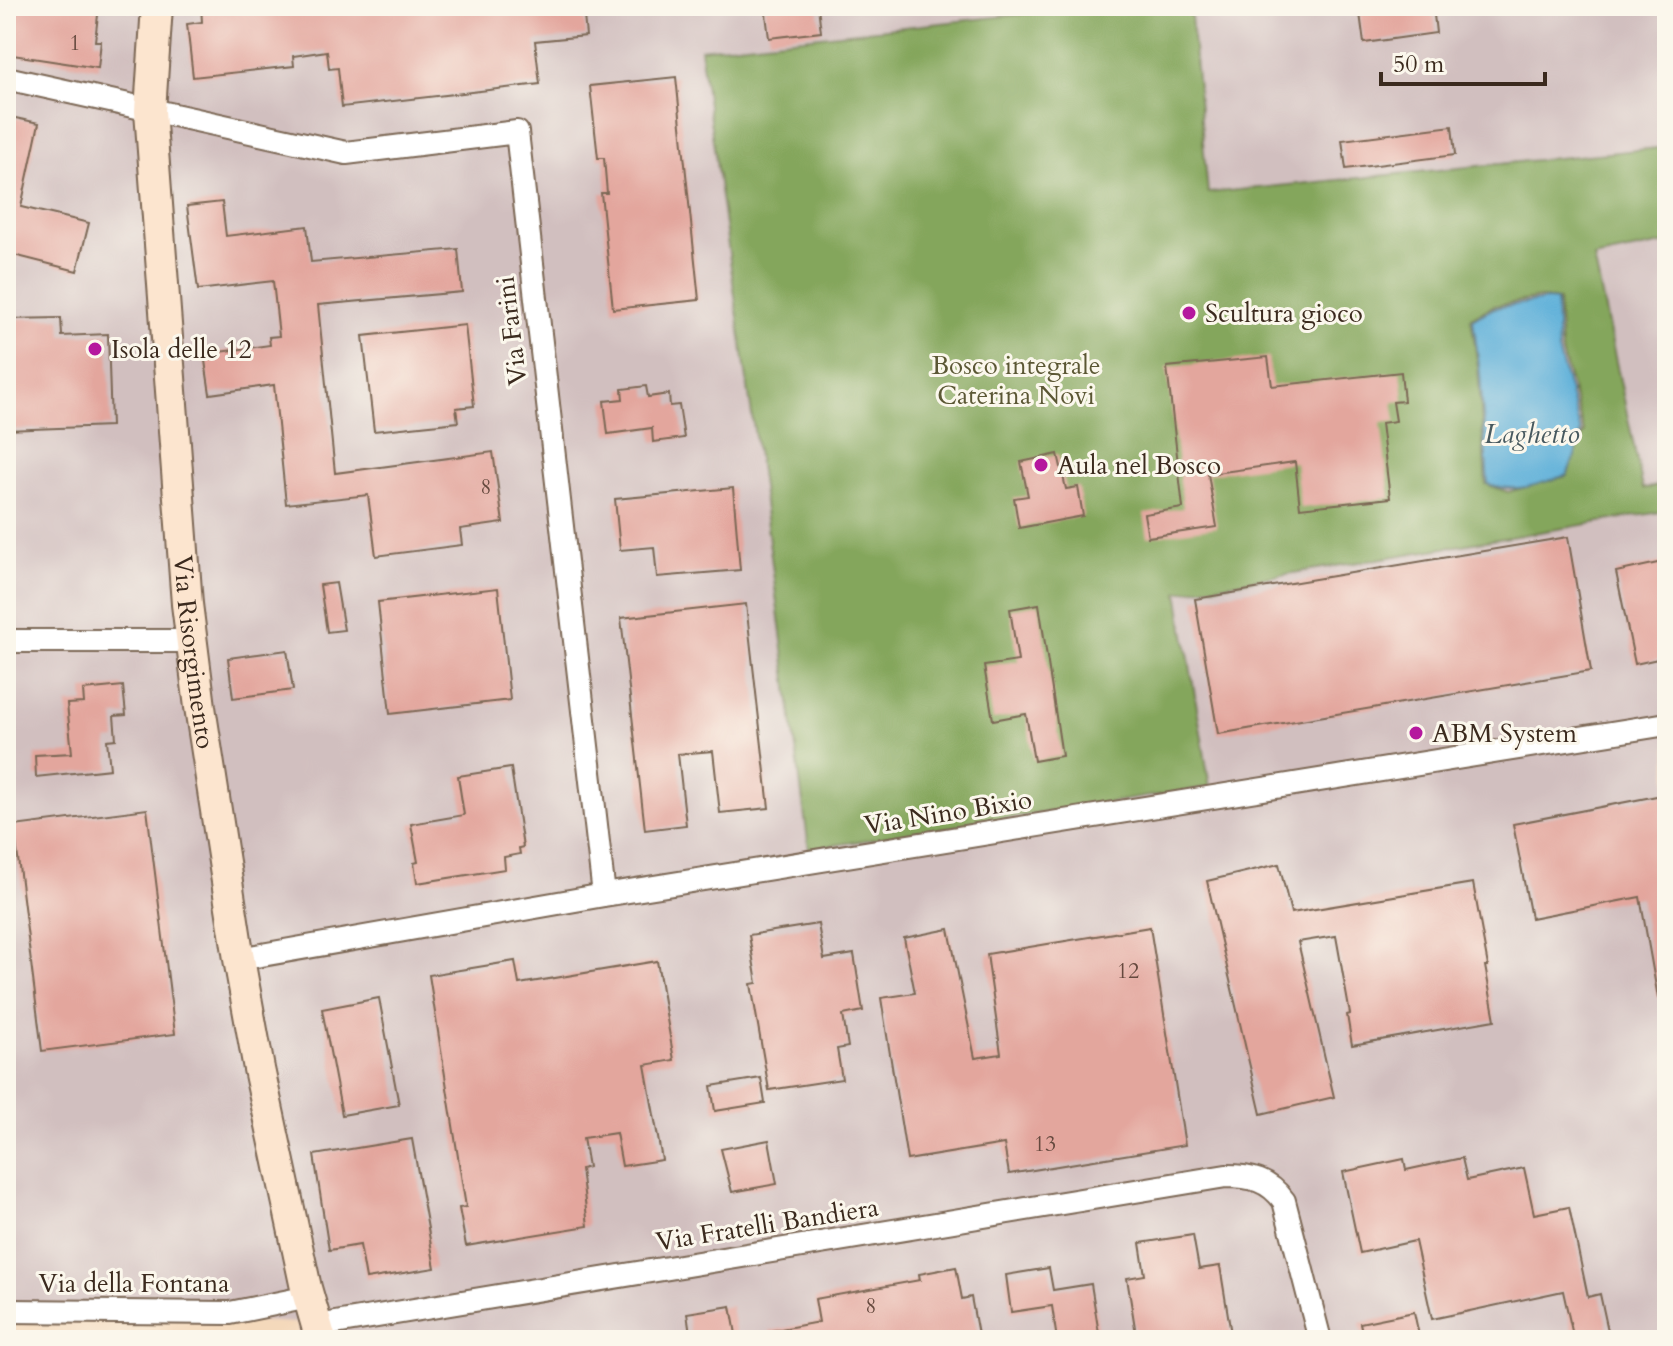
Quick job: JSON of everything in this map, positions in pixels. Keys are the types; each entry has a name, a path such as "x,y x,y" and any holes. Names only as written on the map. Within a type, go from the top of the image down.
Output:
{"street":[{"name":"Via Risorgimento","path":"157,6 150,111 192,641 211,789 239,959 319,1333"},
{"path":"6,78 150,111"},
{"name":"Via Farini","path":"150,111 346,153 517,132 604,895"},
{"path":"6,641 192,641"},
{"name":"Via Nino Bixio","path":"239,959 604,895 1667,724"},
{"name":"Via Fratelli Bandiera","path":"319,1333 1226,1176 1257,1179 1270,1185 1284,1201 1320,1340"},
{"name":"Via della Fontana","path":"6,1311 230,1313 308,1292"}],"shaded area":[{"path":"6,6 1667,6 1667,1340 301,1340 297,1323 6,1310"}],"green space":[{"name":"Bosco integrale Caterina Novi","path":"1098,6 1190,6 1208,193 1667,147 1667,243 1594,258 1643,489 1667,484 1667,511 1178,592 1210,787 809,849 700,49","holes":["1541,298 1558,300 1561,349 1584,432 1567,476 1508,492 1486,484 1478,366 1471,318 1493,306"]}],"water":[{"name":"Laghetto","path":"1556,301 1558,350 1581,432 1575,456 1567,475 1519,488 1488,484 1473,319 1494,308"}],"building":[{"path":"6,6 99,6 95,41 101,41 98,68 6,54"},
{"path":"201,6 583,6 586,36 535,41 540,84 342,107 338,68 329,69 327,51 293,56 294,66 193,77 187,24 202,22"},
{"path":"765,6 818,6 821,32 769,38"},
{"path":"1359,6 1433,6 1436,33 1364,43"},
{"path":"676,77 699,300 613,309 601,193 607,193 604,158 598,158 590,86"},
{"path":"6,116 39,123 21,207 89,223 77,271 6,253"},
{"path":"1452,126 1455,155 1346,169 1342,140"},
{"path":"222,202 226,236 307,226 311,262 458,249 462,292 318,305 335,473 493,452 503,523 460,529 462,545 376,556 368,495 286,504 274,385 210,394 204,354 270,345 269,337 279,336 273,281 198,290 187,206"},
{"path":"61,318 62,336 108,334 111,426 6,430 6,319"},
{"path":"465,325 474,406 456,408 458,422 374,431 363,336"},
{"path":"1268,357 1272,386 1401,372 1404,401 1393,402 1396,421 1381,423 1390,498 1300,508 1295,462 1208,474 1217,527 1148,537 1144,514 1183,508 1167,367"},
{"path":"646,386 648,397 669,394 670,406 679,405 684,438 653,442 652,428 608,434 604,401 623,399 622,389"},
{"path":"1058,454 1066,489 1078,487 1083,516 1019,528 1014,498 1028,496 1021,462"},
{"path":"733,488 740,570 657,577 654,547 620,550 615,499"},
{"path":"1568,537 1591,671 1218,734 1195,599"},
{"path":"1667,561 1667,657 1635,664 1616,572"},
{"path":"336,583 344,630 327,632 320,585"},
{"path":"498,588 510,700 390,714 378,602"},
{"path":"746,604 769,808 720,813 713,751 678,754 686,825 645,830 621,618"},
{"path":"1039,604 1062,756 1034,761 1026,714 993,720 984,666 1018,661 1010,609"},
{"path":"287,650 293,690 233,698 228,658"},
{"path":"123,686 126,715 114,716 116,739 107,740 110,769 36,777 35,755 72,753 67,704 84,703 83,690"},
{"path":"511,768 523,847 519,848 520,854 504,857 505,869 417,883 414,863 418,862 411,824 464,815 458,776"},
{"path":"1667,794 1667,997 1658,998 1640,897 1531,918 1513,824"},
{"path":"147,809 175,1034 42,1051 14,826"},
{"path":"1279,864 1291,913 1473,883 1495,1020 1352,1045 1347,1015 1350,1014 1336,936 1298,942 1334,1097 1261,1114 1207,881"},
{"path":"818,924 824,959 854,954 863,1011 843,1015 848,1047 837,1049 842,1079 769,1090 751,984 757,983 749,935"},
{"path":"1150,927 1185,1145 1009,1174 1004,1144 907,1160 881,998 915,993 904,938 949,929 975,1058 1001,1054 987,954"},
{"path":"515,961 519,984 657,961 674,1060 645,1065 662,1160 622,1166 616,1133 583,1138 588,1167 581,1169 588,1226 466,1246 459,1208 466,1207 429,975"},
{"path":"379,998 399,1105 342,1115 322,1009"},
{"path":"761,1078 765,1103 715,1111 711,1086"},
{"path":"412,1139 435,1268 366,1279 360,1245 329,1250 314,1155"},
{"path":"769,1140 777,1184 732,1192 721,1149"},
{"path":"1462,1158 1467,1180 1524,1168 1534,1214 1569,1207 1588,1297 1600,1294 1610,1340 1574,1340 1563,1291 1432,1319 1415,1241 1360,1253 1343,1172 1404,1159 1406,1170"},
{"path":"1193,1235 1199,1269 1220,1266 1232,1340 1137,1340 1127,1278 1145,1275 1140,1243"},
{"path":"956,1267 962,1299 971,1297 979,1340 771,1340 770,1331 819,1322 815,1299 920,1280 919,1274"},
{"path":"1049,1268 1053,1290 1091,1284 1100,1340 1057,1340 1052,1306 1011,1312 1006,1275"},
{"path":"731,1306 737,1340 691,1340 687,1313"},
{"path":"1414,1312 1420,1340 1364,1340 1360,1323"}],"place":[{"name":"Scultura gioco","path":"1189,313"},
{"name":"Isola delle 12","path":"95,349"},
{"name":"Aula nel Bosco","path":"1041,465"},
{"name":"ABM System","path":"1416,733"}]}
